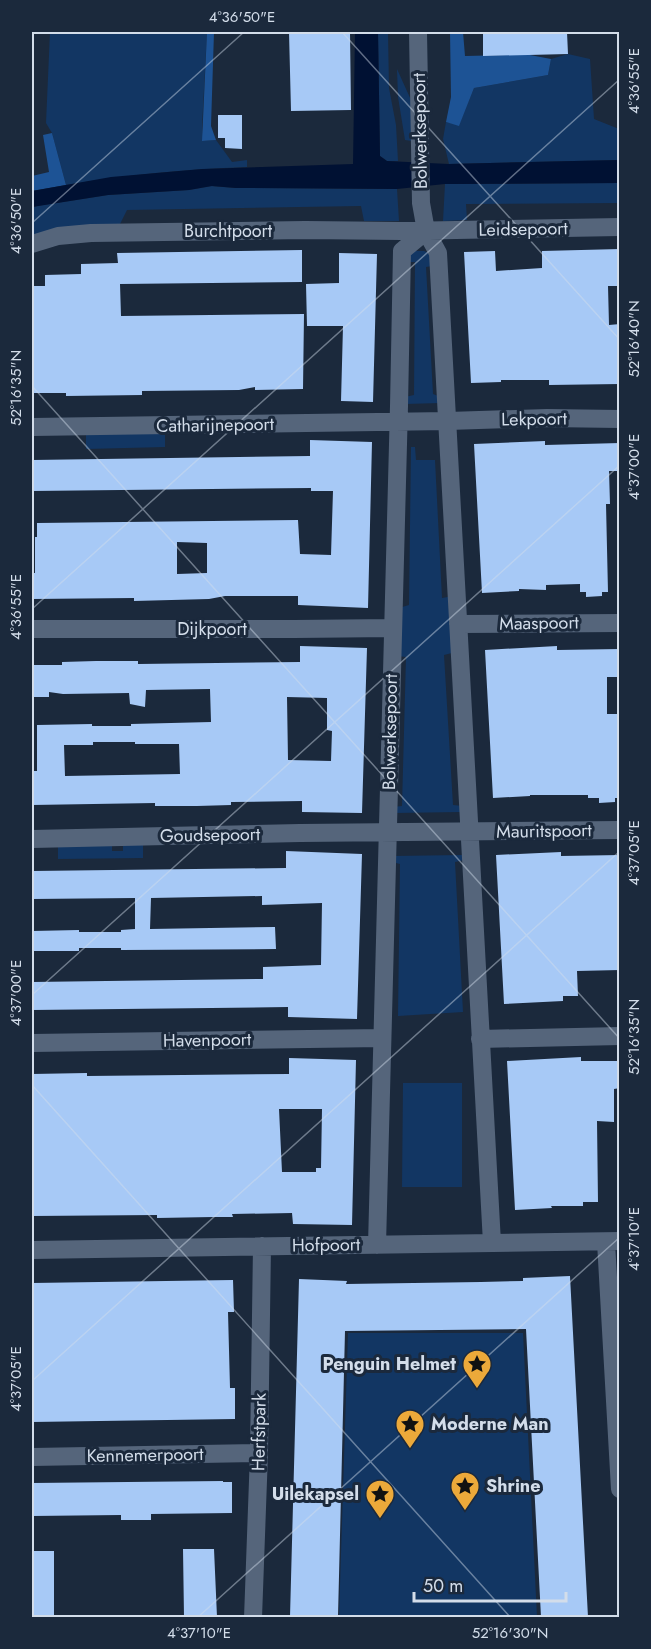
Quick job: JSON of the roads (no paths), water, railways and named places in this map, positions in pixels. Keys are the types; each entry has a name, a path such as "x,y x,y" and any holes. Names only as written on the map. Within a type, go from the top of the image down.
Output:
{"street":[{"name":"Bolwerksepoort","path":"418,32 421,203 426,231 438,253 492,1243"},
{"name":"Leidsepoort","path":"426,231 620,227"},
{"name":"Burchtpoort","path":"32,244 58,236 91,233 271,230 426,231"},
{"name":"Bolwerksepoort","path":"377,1245 402,251 426,231"},
{"name":"Lekpoort","path":"399,422 547,418 620,419"},
{"name":"Catharijnepoort","path":"32,427 399,422"},
{"name":"Maaspoort","path":"458,624 620,623"},
{"name":"Dijkpoort","path":"32,629 393,628"},
{"name":"Mauritspoort","path":"388,833 620,830"},
{"name":"Goudsepoort","path":"32,839 388,833"},
{"path":"480,1039 620,1036"},
{"name":"Havenpoort","path":"32,1042 382,1038"},
{"path":"613,1241 620,1489"},
{"name":"Hofpoort","path":"32,1250 613,1241"},
{"name":"Herfstpark","path":"253,1617 262,1246"},
{"name":"Kennemerpoort","path":"32,1457 258,1453"}],"place":[{"name":"Penguin Helmet","path":"477,1390"},
{"name":"Moderne Man","path":"410,1450"},
{"name":"Shrine","path":"465,1512"},
{"name":"Uilekapsel","path":"380,1520"}]}
